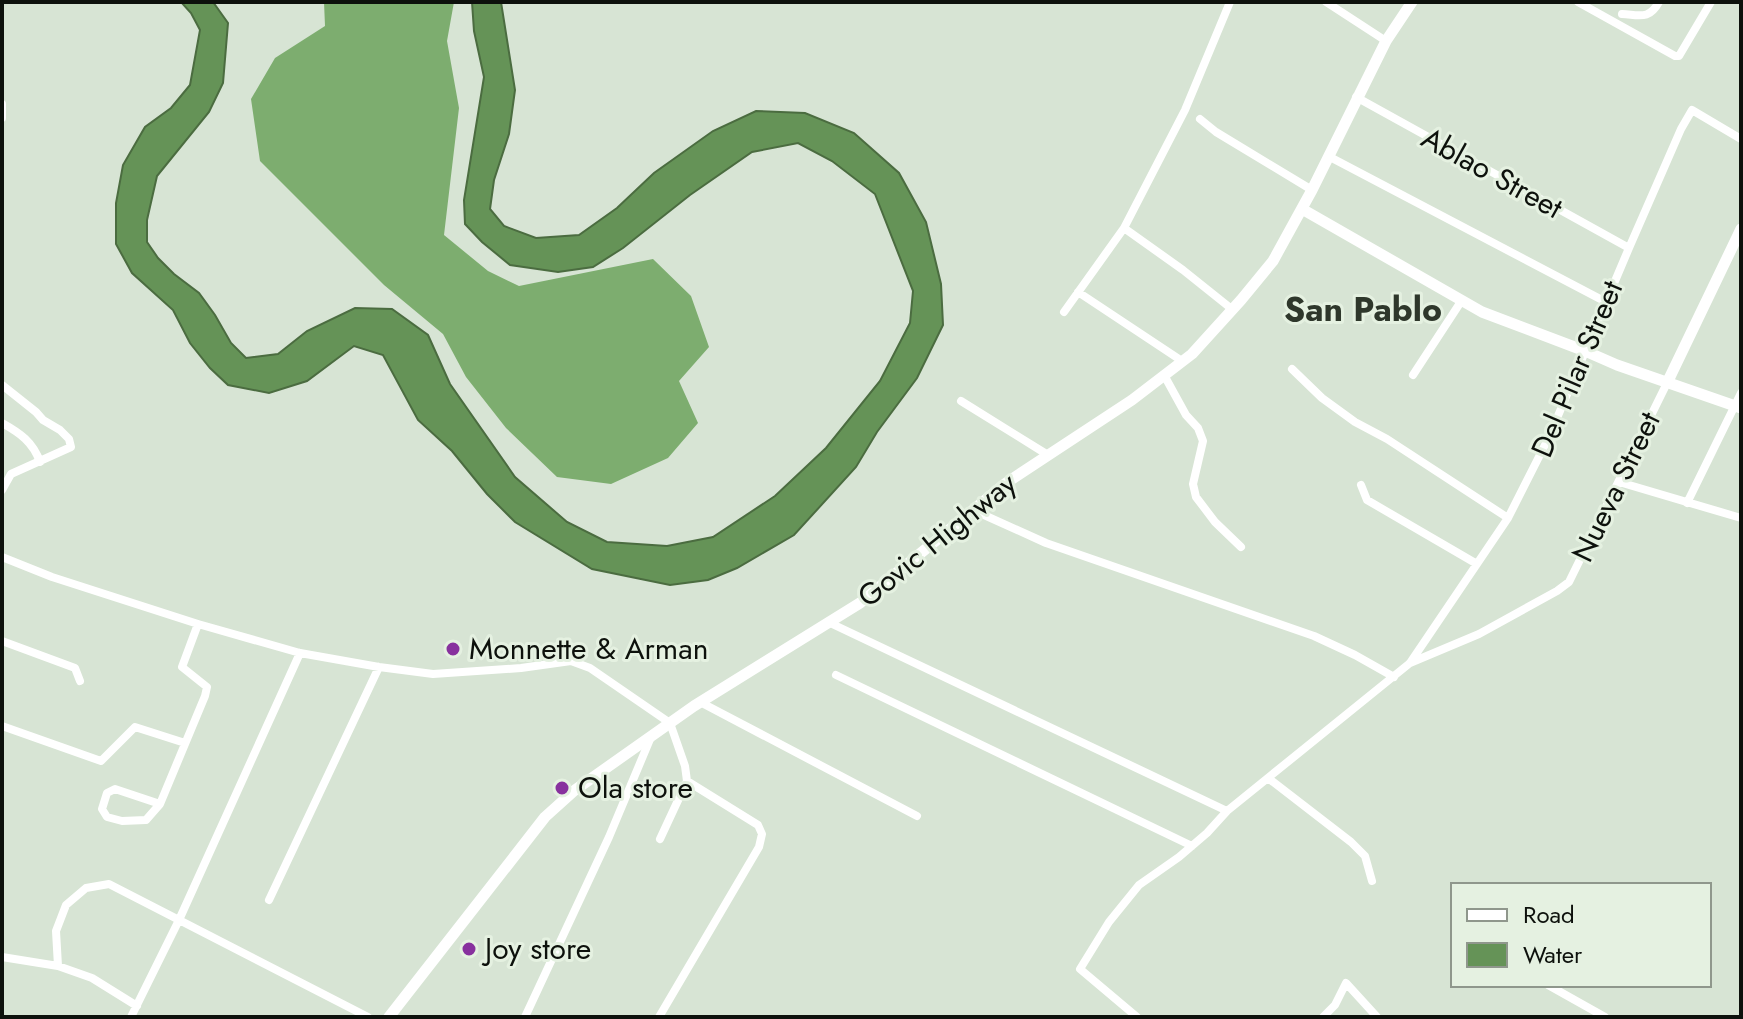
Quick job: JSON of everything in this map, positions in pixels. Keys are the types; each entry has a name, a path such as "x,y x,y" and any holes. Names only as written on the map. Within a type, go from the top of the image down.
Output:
{"main road":[{"name":"Govic Highway","path":"389,1017 545,817 575,790 700,702 860,603 1006,483 1132,400 1192,354 1273,261 1386,41 1412,2"},
{"path":"1302,209 1482,312 1617,365 1738,407"},
{"name":"Nueva Street","path":"1667,383 1741,229"}],"street":[{"path":"1064,312 1124,228 1185,110 1230,2"},
{"path":"1326,2 1386,41"},
{"path":"1616,23 1628,2"},
{"path":"1622,14 1647,15 1654,11 1659,2"},
{"path":"1583,3 1679,56 1711,2"},
{"name":"Ablao Street","path":"1356,97 1629,248"},
{"path":"2,104 2,118"},
{"name":"Del Pilar Street","path":"1410,663 1508,518 1549,437 1681,129 1692,110 1741,139"},
{"path":"1200,119 1216,132 1312,190"},
{"path":"1328,156 1606,302"},
{"path":"1124,228 1233,310"},
{"path":"1078,292 1182,361"},
{"path":"1413,375 1462,300"},
{"path":"1292,369 1322,398 1355,422 1387,439 1508,518"},
{"path":"1164,375 1203,441 1193,484 1196,497 1215,522 1241,547"},
{"name":"Nueva Street","path":"1410,663 1479,634 1569,582 1667,383"},
{"path":"2,385 43,420 60,430 69,439 71,447 11,474 2,490"},
{"path":"1687,503 1738,407 1741,393"},
{"path":"961,401 1048,455"},
{"path":"2,423 29,441 40,462"},
{"path":"1619,482 1741,518"},
{"path":"1361,485 1367,500 1477,564"},
{"path":"973,510 1046,543 1314,636 1394,677"},
{"path":"2,557 52,577 300,653 433,674 571,661 590,668 670,723 687,781 660,839"},
{"path":"828,622 1227,811"},
{"path":"160,804 115,789 107,793 102,809 107,817 122,821 146,820 160,804 207,687 182,667 198,624"},
{"path":"2,641 75,668 80,681"},
{"path":"131,1017 179,920 300,653"},
{"path":"1137,1017 1080,969 1109,922 1139,885 1192,846 1227,811 1410,663"},
{"path":"269,900 379,667"},
{"path":"836,675 1192,846"},
{"path":"700,702 917,816"},
{"path":"2,726 101,761 135,727 185,743"},
{"path":"525,1017 609,837 651,735"},
{"path":"1268,778 1351,842 1365,856 1372,881"},
{"path":"659,1017 759,847 762,834 758,825 687,781"},
{"path":"58,966 56,931 66,905 86,888 109,884 368,1017"},
{"path":"2,957 58,966 92,978 137,1006"},
{"path":"1323,1017 1335,1005 1346,983 1377,1017"},
{"path":"1552,987 1605,1017"}],"shaded area":[{"path":"324,2 454,2 447,41 459,108 444,235 488,271 519,286 653,259 691,296 709,347 679,381 698,423 668,458 611,484 557,477 506,428 466,377 443,334 384,285 260,161 251,99 275,58 325,26"}],"water":[{"path":"181,2 213,2 228,23 223,83 209,112 157,176 147,220 147,242 158,258 199,293 231,343 246,358 278,354 307,331 355,308 392,309 428,335 450,384 515,477 567,522 607,542 667,546 713,537 775,496 826,448 880,381 910,323 913,291 875,194 832,161 798,143 752,152 593,267 558,272 510,265 465,224 464,200 484,77 474,31 472,2 501,2 515,90 509,134 494,180 490,209 504,226 536,238 579,235 617,208 654,173 713,131 756,111 805,113 854,133 899,173 926,222 941,284 943,325 917,378 877,432 856,467 794,535 737,568 708,580 670,585 592,569 515,522 487,494 452,451 418,420 383,355 354,346 307,381 269,393 228,385 190,343 173,310 132,273 116,244 116,203 123,165 145,127 171,108 190,85 200,30"}],"place":[{"name":"Monnette & Arman","path":"453,649"},
{"name":"Ola store","path":"562,788"},
{"name":"Joy store","path":"469,949"}],"district":[{"name":"San Pablo","path":"1363,309"}]}
